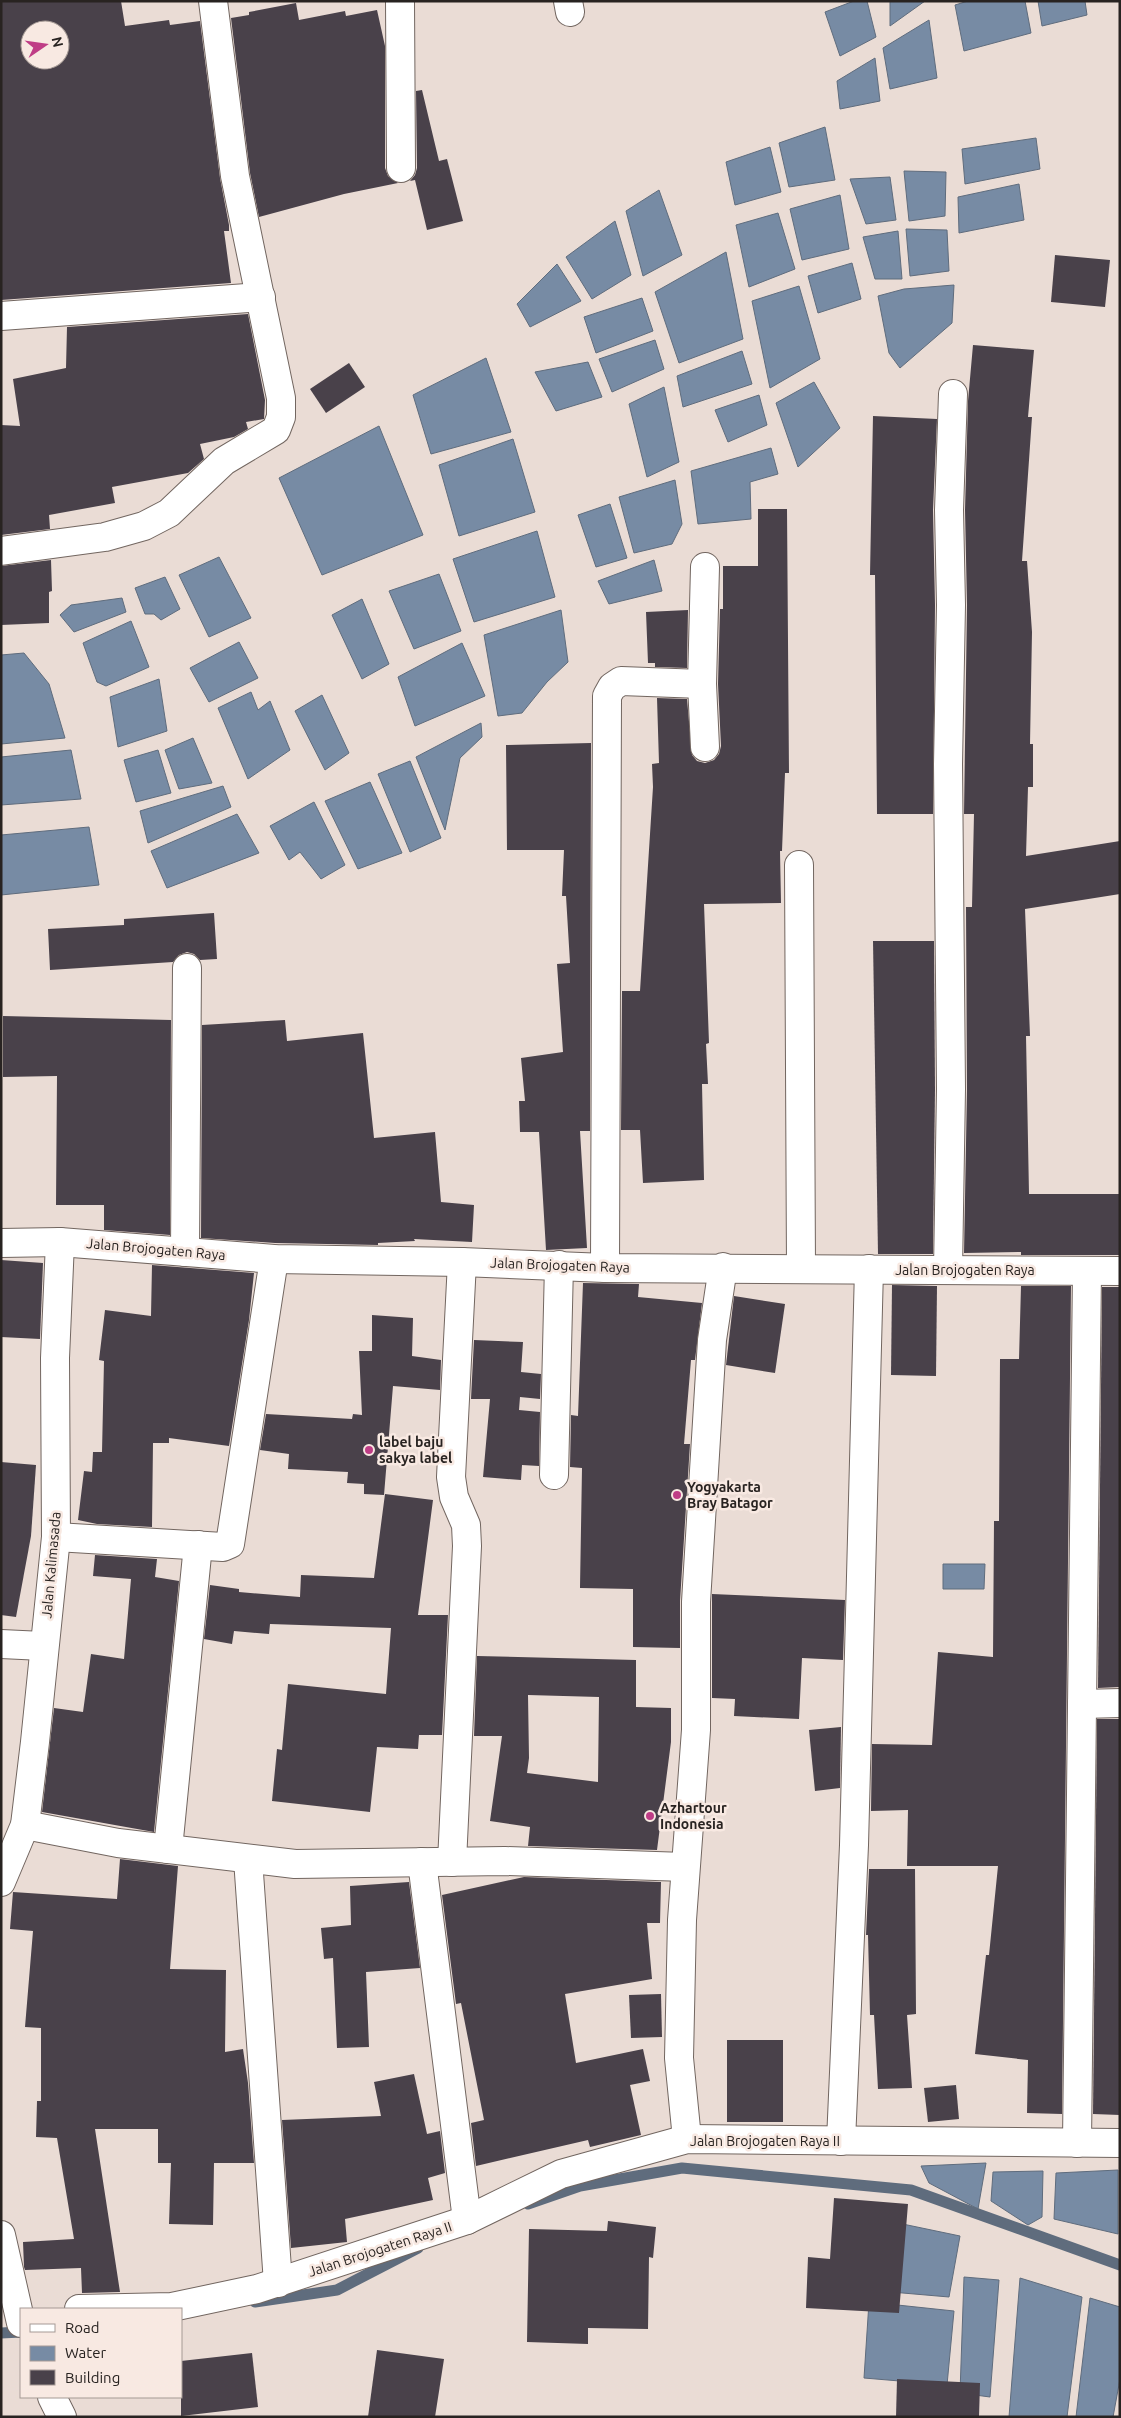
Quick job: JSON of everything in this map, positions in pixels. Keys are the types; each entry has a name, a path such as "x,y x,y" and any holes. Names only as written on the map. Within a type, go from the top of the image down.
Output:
{"street":[{"path":"400,1 402,168"},
{"path":"1,550 105,537 144,526 169,513 224,461 276,430 281,417 281,398 235,176 216,2"},
{"path":"1,316 261,297"},
{"path":"948,1270 952,1090 948,764 951,605 949,510 953,394"},
{"path":"705,567 702,684 705,747"},
{"path":"606,1268 607,696 612,687 621,681 702,684"},
{"path":"798,865 801,1268"},
{"path":"185,1252 187,968"},
{"name":"Jalan Brojogaten Raya","path":"1,1243 60,1242 274,1259 462,1262 606,1268 723,1267 1120,1271"},
{"name":"Jalan Kalimasada","path":"1,1882 25,1825 36,1742 43,1646 56,1537 55,1358 60,1242"},
{"path":"56,1537 223,1547 230,1544 274,1259"},
{"path":"452,1862 467,1546 466,1525 454,1497 452,1477 462,1262"},
{"path":"554,1475 559,1266"},
{"path":"687,2139 679,2058 685,1867 696,1730 696,1602 712,1340 723,1267"},
{"path":"841,2141 854,1845 869,1269"},
{"path":"1077,2143 1087,1270"},
{"path":"168,1849 198,1545"},
{"path":"1,1644 43,1646"},
{"path":"1082,1704 1120,1703"},
{"path":"25,1825 118,1843 295,1864 505,1861 685,1867"},
{"path":"248,1858 278,2283"},
{"path":"422,1862 467,2220"},
{"name":"Jalan Brojogaten Raya II","path":"126,2308 172,2307 278,2283 467,2220 561,2174 687,2139 1120,2143"},
{"path":"1,2235 16,2315"},
{"path":"52,2398 62,2417"}],"water":[{"path":"854,1 867,1 876,37 840,56 825,12"},
{"path":"890,1 925,1 890,26"},
{"path":"968,1 1025,1 1031,33 964,51 955,5"},
{"path":"1038,1 1085,1 1087,15 1042,26"},
{"path":"929,20 937,78 890,89 883,48"},
{"path":"875,58 880,101 840,109 837,81"},
{"path":"825,127 835,180 789,187 779,143"},
{"path":"1036,138 1040,169 965,184 962,149"},
{"path":"770,147 781,192 735,205 726,162"},
{"path":"904,171 946,172 945,216 909,221"},
{"path":"890,177 896,220 866,224 850,179"},
{"path":"1019,184 1024,220 959,233 958,197"},
{"path":"659,190 682,255 643,276 626,211"},
{"path":"840,195 849,249 802,260 790,209"},
{"path":"778,213 795,269 749,287 736,225"},
{"path":"615,221 631,275 592,299 566,257"},
{"path":"906,229 947,230 949,271 910,276"},
{"path":"898,231 902,279 875,279 863,237"},
{"path":"726,252 743,339 679,363 655,292"},
{"path":"852,263 861,299 818,313 808,276"},
{"path":"557,264 581,301 530,327 517,304"},
{"path":"954,285 952,323 900,368 889,353 878,296 904,289"},
{"path":"799,286 820,359 770,388 752,301"},
{"path":"642,298 653,331 596,353 584,317"},
{"path":"655,340 664,369 612,392 599,359"},
{"path":"742,351 752,384 683,407 677,376"},
{"path":"486,358 511,432 431,454 413,395"},
{"path":"588,362 602,397 556,411 535,372"},
{"path":"814,382 840,428 798,467 776,403"},
{"path":"664,387 679,462 647,477 629,404"},
{"path":"759,395 767,425 728,442 715,410"},
{"path":"379,426 423,535 322,575 279,478"},
{"path":"513,439 535,512 459,536 439,465"},
{"path":"771,448 778,474 750,482 751,519 698,524 691,471"},
{"path":"675,480 682,524 672,544 634,553 619,497"},
{"path":"610,504 627,558 596,567 578,515"},
{"path":"537,531 555,597 474,622 453,559"},
{"path":"219,557 251,618 209,637 179,575"},
{"path":"654,560 662,591 609,604 598,581"},
{"path":"439,574 461,631 414,649 389,591"},
{"path":"165,577 180,609 161,620 154,614 145,614 135,588"},
{"path":"122,598 126,612 74,632 60,615 71,605"},
{"path":"362,599 389,664 362,679 332,615"},
{"path":"561,610 568,662 547,682 522,713 498,716 484,635"},
{"path":"131,621 149,667 106,686 97,682 83,643"},
{"path":"239,642 258,678 209,702 190,668"},
{"path":"462,643 485,696 415,726 398,677"},
{"path":"24,653 49,684 65,738 1,744 1,655"},
{"path":"159,679 167,731 118,747 110,697"},
{"path":"251,692 258,710 270,701 290,750 248,779 218,708"},
{"path":"322,695 349,753 325,770 295,711"},
{"path":"481,723 482,737 460,758 445,830 416,757"},
{"path":"193,738 212,783 179,789 165,750"},
{"path":"71,750 81,799 1,805 1,757"},
{"path":"158,750 171,793 136,802 124,760"},
{"path":"410,761 441,838 410,852 378,774"},
{"path":"370,782 402,853 358,869 325,801"},
{"path":"223,786 231,807 148,843 140,811"},
{"path":"314,802 345,865 321,879 300,852 289,860 270,826"},
{"path":"237,814 259,853 167,888 151,851"},
{"path":"89,827 99,885 1,895 1,835"},
{"path":"943,1564 985,1564 984,1589 943,1589"},
{"path":"986,2163 978,2209 929,2183 921,2166"},
{"path":"1118,2170 1118,2234 1054,2219 1056,2173"},
{"path":"1043,2171 1042,2217 1028,2225 991,2201 993,2172"},
{"path":"874,2218 960,2236 949,2297 868,2290"},
{"path":"964,2277 999,2280 990,2397 960,2393"},
{"path":"1020,2278 1082,2297 1067,2417 1009,2417"},
{"path":"1090,2298 1120,2307 1120,2379 1113,2417 1076,2417"},
{"path":"869,2302 954,2311 947,2385 864,2378"}],"building":[{"path":"1,1 121,1 125,26 169,20 170,25 200,21 220,178 229,225 229,231 224,231 231,283 1,300"},
{"path":"296,3 299,20 345,11 346,16 377,10 385,46 385,168 388,176 398,183 344,194 259,217 250,173 231,18 249,15 249,12"},
{"path":"422,90 439,161 447,159 463,221 427,230 415,180 410,181 415,175 417,168 416,91"},
{"path":"1055,255 1110,260 1105,307 1051,302"},
{"path":"248,314 265,400 264,419 246,422 248,429 234,437 200,444 204,459 188,473 112,487 115,503 49,515 50,529 1,535 1,425 20,426 13,379 66,368 67,327"},
{"path":"973,345 1034,350 1028,417 1032,417 1022,561 1027,561 1032,632 1030,744 1033,744 1033,787 1028,787 1026,856 1120,841 1120,894 1025,909 1030,1036 1026,1036 1029,1194 1120,1194 1120,1255 1021,1255 1021,1252 964,1253 967,1089 966,907 972,907 974,814 964,814 967,605 965,510 968,401"},
{"path":"349,363 365,387 326,413 310,389"},
{"path":"873,416 937,419 933,510 935,605 933,814 877,814 875,575 870,575"},
{"path":"758,509 787,509 789,773 785,773 782,851 780,851 781,903 704,904 709,1043 706,1044 708,1084 702,1084 704,1180 643,1183 640,1130 621,1130 622,991 640,991 653,787 652,764 659,763 657,698 687,699 692,755 697,761 705,763 714,760 719,754 721,746 718,684 720,609 723,609 723,566 758,566"},
{"path":"51,560 52,591 49,592 49,623 1,625 1,566"},
{"path":"688,610 687,668 655,667 655,663 648,663 646,612"},
{"path":"591,743 590,1131 580,1131 587,1248 546,1250 539,1132 520,1132 519,1101 525,1101 521,1058 563,1052 557,964 570,963 566,896 562,896 564,850 507,850 506,745"},
{"path":"214,913 217,959 200,960 194,954 187,952 179,955 173,962 50,970 48,929 124,925 124,919"},
{"path":"873,941 934,941 933,1254 878,1254"},
{"path":"3,1016 171,1020 170,1235 104,1230 104,1205 56,1205 57,1076 3,1077"},
{"path":"285,1020 287,1041 363,1033 374,1138 435,1132 441,1202 474,1205 472,1242 414,1239 415,1241 378,1243 378,1245 275,1243 201,1238 202,1025"},
{"path":"1,1260 43,1263 40,1339 1,1337"},
{"path":"152,1265 254,1273 249,1320 229,1446 169,1438 169,1443 153,1443 152,1527 97,1524 78,1520 84,1471 92,1472 93,1452 102,1452 104,1361 99,1360 105,1310 151,1316"},
{"path":"583,1283 639,1284 638,1297 702,1303 695,1360 691,1360 684,1444 690,1444 680,1601 680,1648 633,1647 633,1589 580,1588 582,1468 570,1467 571,1415 578,1416"},
{"path":"892,1285 937,1286 936,1376 891,1375"},
{"path":"1021,1286 1071,1286 1062,2114 1027,2113 1028,2060 975,2054 986,1955 989,1955 998,1866 907,1866 908,1810 871,1811 872,1744 932,1745 938,1652 993,1657 994,1521 999,1521 1000,1359 1019,1359"},
{"path":"1102,1287 1120,1287 1120,1687 1098,1688"},
{"path":"734,1296 785,1304 775,1373 726,1365"},
{"path":"372,1315 413,1318 412,1356 441,1360 440,1390 393,1386 384,1495 364,1494 364,1484 347,1483 348,1472 288,1469 289,1454 260,1450 266,1414 352,1419 353,1414 362,1415 359,1351 372,1351"},
{"path":"474,1340 523,1342 521,1372 541,1374 540,1399 520,1397 519,1410 540,1412 539,1466 522,1465 521,1480 483,1477 490,1399 471,1399"},
{"path":"1,1462 36,1465 31,1536 16,1617 1,1615"},
{"path":"385,1494 433,1500 418,1615 448,1615 442,1735 419,1735 418,1749 377,1747 370,1812 272,1801 277,1749 282,1750 288,1684 386,1694 391,1628 270,1624 269,1634 234,1631 232,1644 204,1639 210,1585 239,1589 239,1592 300,1597 301,1575 374,1578"},
{"path":"95,1555 157,1559 155,1577 179,1581 154,1832 42,1812 54,1708 83,1712 91,1654 124,1659 131,1579 93,1576"},
{"path":"712,1594 845,1600 843,1660 802,1658 799,1719 734,1716 735,1699 712,1698"},
{"path":"477,1656 636,1660 636,1707 671,1708 671,1742 657,1850 528,1846 530,1827 490,1821 502,1736 474,1736","holes":["528,1695 599,1697 598,1782 527,1773 529,1758"]},
{"path":"1097,1719 1120,1719 1120,2115 1093,2114"},
{"path":"841,1727 840,1788 815,1791 809,1730"},
{"path":"120,1859 178,1866 170,1969 226,1970 225,2052 243,2049 248,2083 254,2163 214,2163 213,2225 169,2224 171,2163 158,2163 158,2129 95,2129 120,2292 82,2293 81,2268 25,2270 24,2267 23,2242 74,2239 57,2138 36,2137 37,2101 41,2101 41,2028 25,2027 33,1931 10,1929 13,1892 117,1899"},
{"path":"869,1869 915,1869 916,2014 907,2015 912,2088 878,2089 874,2015 870,2015 868,1935 866,1935"},
{"path":"524,1877 661,1882 660,1923 647,1923 652,1979 565,1994 576,2063 643,2049 650,2081 630,2085 641,2135 590,2147 588,2140 476,2166 471,2123 484,2120 461,2003 456,2004 442,1895"},
{"path":"409,1882 420,1968 366,1972 369,2047 337,2048 333,1958 324,1959 321,1928 351,1925 350,1886"},
{"path":"661,1994 662,2037 631,2038 629,1995"},
{"path":"727,2040 783,2040 783,2122 727,2122"},
{"path":"414,2074 427,2134 440,2131 445,2173 428,2178 433,2200 345,2219 347,2242 291,2248 282,2120 381,2116 374,2082"},
{"path":"956,2085 959,2119 928,2122 924,2088"},
{"path":"834,2198 908,2204 899,2313 806,2308 808,2257 830,2259"},
{"path":"608,2221 656,2227 653,2258 649,2257 648,2329 588,2328 588,2344 527,2342 529,2229 607,2231"},
{"path":"377,2350 444,2359 435,2417 368,2417"},
{"path":"252,2353 258,2407 181,2416 182,2361"},
{"path":"897,2379 980,2383 979,2417 896,2417"}],"waterway":[{"path":"528,2204 580,2186 682,2168 911,2190 1120,2265"},
{"path":"255,2302 337,2290 418,2248"},
{"path":"1,2333 20,2332"}],"place":[{"name":"label baju sakya label","path":"369,1450"},
{"name":"Yogyakarta Bray Batagor","path":"677,1495"},
{"name":"Azhartour Indonesia","path":"650,1816"}]}
